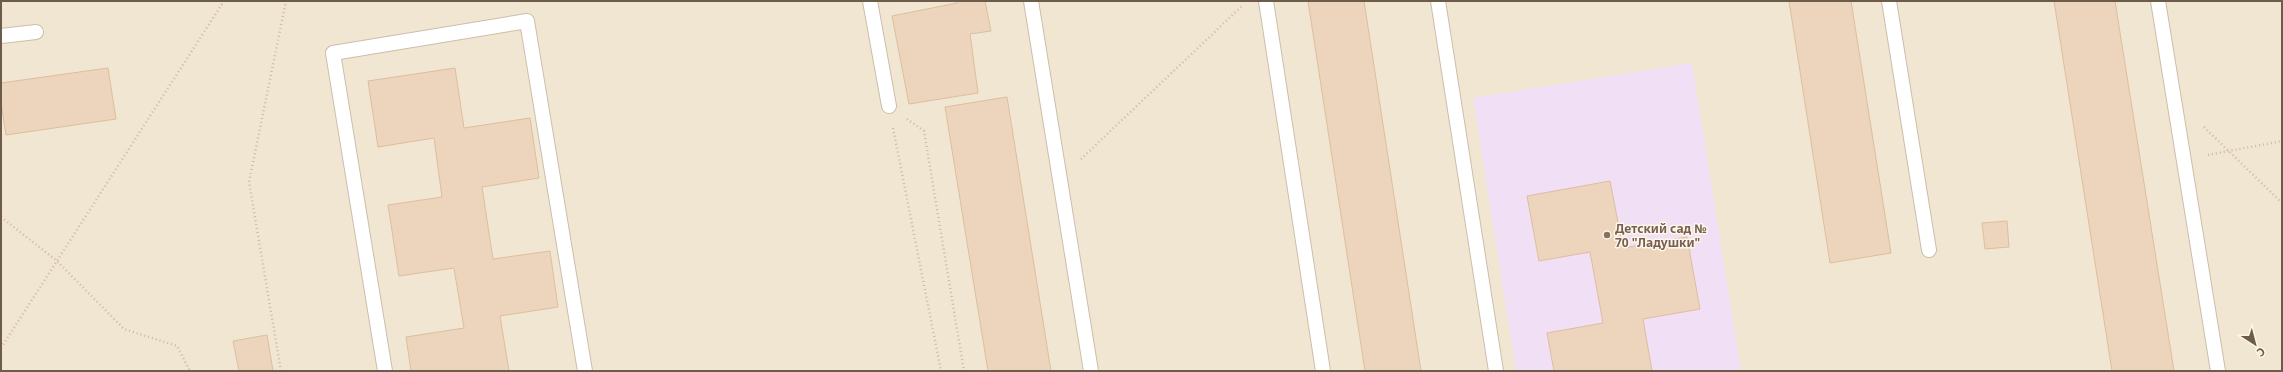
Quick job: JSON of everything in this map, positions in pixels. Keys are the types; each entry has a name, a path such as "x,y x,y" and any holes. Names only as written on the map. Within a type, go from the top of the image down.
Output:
{"lane":[{"path":"870,1 889,106"},
{"path":"1031,1 1091,371"},
{"path":"1266,1 1323,371"},
{"path":"1438,1 1496,371"},
{"path":"1889,1 1929,250"},
{"path":"2158,1 2218,371"},
{"path":"385,371 333,53 527,21 585,371"},
{"path":"1,36 36,32"}],"path":[{"path":"1,348 224,1"},
{"path":"281,371 249,182 286,1"},
{"path":"1060,179 1248,1"},
{"path":"889,106 941,371"},
{"path":"889,106 924,131 964,371"},
{"path":"2201,124 2282,203"},
{"path":"2184,160 2282,141"},
{"path":"1,217 57,260 124,329 177,346 190,371"}],"shaded area":[{"path":"1,1 2282,1 2282,371 1,371"},
{"name":"Детский сад № 70 \"Ладушки\"","path":"1692,63 1741,371 1516,371 1473,98"}],"building":[{"path":"956,1 985,1 991,31 970,34 978,93 909,104 892,16 957,3"},
{"path":"1308,1 1364,1 1421,371 1365,371"},
{"path":"1789,1 1851,1 1891,253 1830,263"},
{"path":"2054,1 2115,1 2174,371 2112,371"},
{"path":"108,68 116,119 6,135 1,103 1,83"},
{"path":"455,68 464,128 530,118 539,178 482,187 493,259 550,251 558,307 500,316 509,371 411,371 406,337 464,328 454,268 399,276 388,205 442,197 434,138 378,147 368,81"},
{"path":"1007,97 1051,371 988,371 945,107"},
{"path":"1610,181 1623,248 1687,237 1700,309 1643,319 1652,371 1554,371 1547,333 1603,323 1590,252 1539,261 1527,196"},
{"path":"2007,221 2009,247 1985,249 1982,223"},
{"path":"267,335 273,371 239,371 233,341"}],"place":[{"name":"Детский сад № 70 \"Ладушки\"","path":"1607,235"}]}
